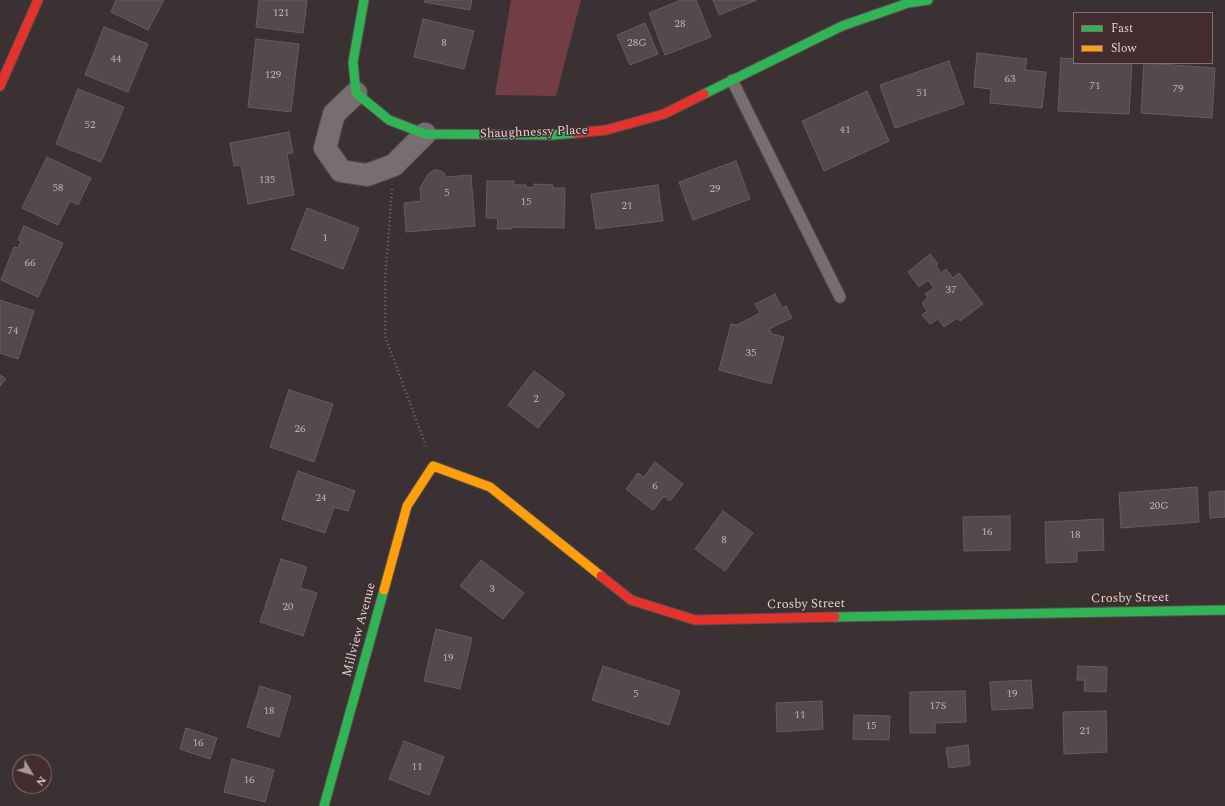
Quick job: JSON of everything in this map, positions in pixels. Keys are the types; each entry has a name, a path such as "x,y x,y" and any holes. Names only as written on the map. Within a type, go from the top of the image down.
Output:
{"street":[{"path":"0,86 38,0"},
{"path":"356,93 334,114 325,148 341,171 367,175 394,165 425,134 389,120 356,93 353,62 364,0"},
{"name":"Shaughnessy Place","path":"425,134 554,135 606,130 664,114 842,26 908,3 928,0"},
{"name":"Crosby Street","path":"433,466 490,487 631,600 694,620 1225,610"},
{"name":"Millview Avenue","path":"324,806 407,506 433,466"}],"lane":[{"path":"732,80 840,297"}],"path":[{"path":"394,165 385,279 385,336 433,466"}],"shaded area":[{"path":"511,0 581,0 556,96 495,95"}],"building":[{"path":"116,0 164,0 148,30 111,12"},
{"path":"259,0 307,0 303,33 256,27"},
{"path":"425,0 472,0 470,10 424,2"},
{"path":"681,0 696,0 711,37 665,55 649,13"},
{"path":"713,0 757,0 719,15"},
{"path":"423,19 474,31 464,69 414,57"},
{"path":"645,23 658,54 630,65 617,35"},
{"path":"104,27 148,44 128,92 85,75"},
{"path":"256,39 299,44 291,112 248,107"},
{"path":"977,53 1027,59 1025,70 1046,72 1042,108 990,103 991,89 974,87"},
{"path":"1061,58 1073,59 1073,64 1132,64 1129,114 1058,111"},
{"path":"949,61 964,104 895,128 880,85"},
{"path":"1144,64 1215,68 1212,118 1141,113"},
{"path":"78,89 124,107 101,162 56,144"},
{"path":"867,91 889,141 824,171 802,121"},
{"path":"289,132 293,153 287,154 294,195 248,204 241,165 234,166 230,143"},
{"path":"47,157 91,178 78,205 70,201 58,225 22,208"},
{"path":"736,161 750,199 693,220 679,182"},
{"path":"435,170 441,171 446,177 471,175 475,226 406,232 404,203 421,201 420,188 427,176"},
{"path":"487,181 514,181 514,185 526,185 526,187 534,188 534,184 553,185 552,188 565,188 564,228 512,227 512,229 497,229 498,218 486,218"},
{"path":"658,185 663,221 596,229 591,194"},
{"path":"307,208 359,228 343,269 291,249"},
{"path":"24,226 63,243 38,297 1,280 14,247 18,248 21,241 18,240"},
{"path":"930,254 938,264 936,266 941,273 946,269 953,278 959,273 983,304 960,321 957,318 944,327 938,319 930,324 922,315 927,311 922,303 928,298 925,294 934,288 928,280 919,287 908,272"},
{"path":"775,294 782,308 786,306 792,318 769,329 772,334 784,337 771,384 719,370 731,324 737,325 760,313 755,304"},
{"path":"0,300 34,311 18,359 0,353"},
{"path":"534,371 565,394 538,428 508,405"},
{"path":"0,375 6,379 0,386"},
{"path":"289,390 333,404 314,462 270,447"},
{"path":"655,462 683,484 670,501 664,496 653,510 626,489 638,473 644,477"},
{"path":"298,471 355,491 348,511 334,507 325,533 282,519"},
{"path":"1197,487 1199,522 1121,528 1119,493"},
{"path":"1225,491 1225,517 1210,518 1209,492"},
{"path":"723,511 753,533 725,571 695,549"},
{"path":"1010,516 1010,550 964,551 963,517"},
{"path":"1103,519 1104,550 1077,551 1077,562 1046,563 1045,522"},
{"path":"281,559 307,567 300,588 317,593 303,636 260,622"},
{"path":"481,560 524,593 503,619 460,586"},
{"path":"436,629 472,638 460,689 424,681"},
{"path":"603,666 680,691 669,725 592,700"},
{"path":"1078,666 1107,667 1106,692 1084,691 1085,680 1077,680"},
{"path":"1031,680 1033,708 992,710 990,682"},
{"path":"260,686 291,696 279,737 247,727"},
{"path":"965,691 966,722 935,723 935,733 910,733 910,692"},
{"path":"822,701 823,729 777,732 776,703"},
{"path":"1106,711 1107,752 1064,754 1063,712"},
{"path":"854,715 890,716 889,740 853,739"},
{"path":"186,728 217,738 210,759 180,749"},
{"path":"404,741 444,757 429,795 389,779"},
{"path":"968,745 970,765 949,768 946,748"},
{"path":"232,759 274,770 265,802 224,792"}],"traffic: fast":[{"path":"364,0 353,62 356,93 389,120 425,134 553,135 576,133"},
{"path":"704,94 842,26 908,3 928,0"},
{"path":"324,806 384,590"},
{"path":"835,617 1225,610"}],"traffic: slow":[{"path":"384,590 407,506 433,466 490,487 601,576"}],"traffic: jam":[{"path":"0,86 38,0"},
{"path":"576,133 606,130 664,114 704,94"},
{"path":"601,576 631,600 695,620 835,617"}]}
